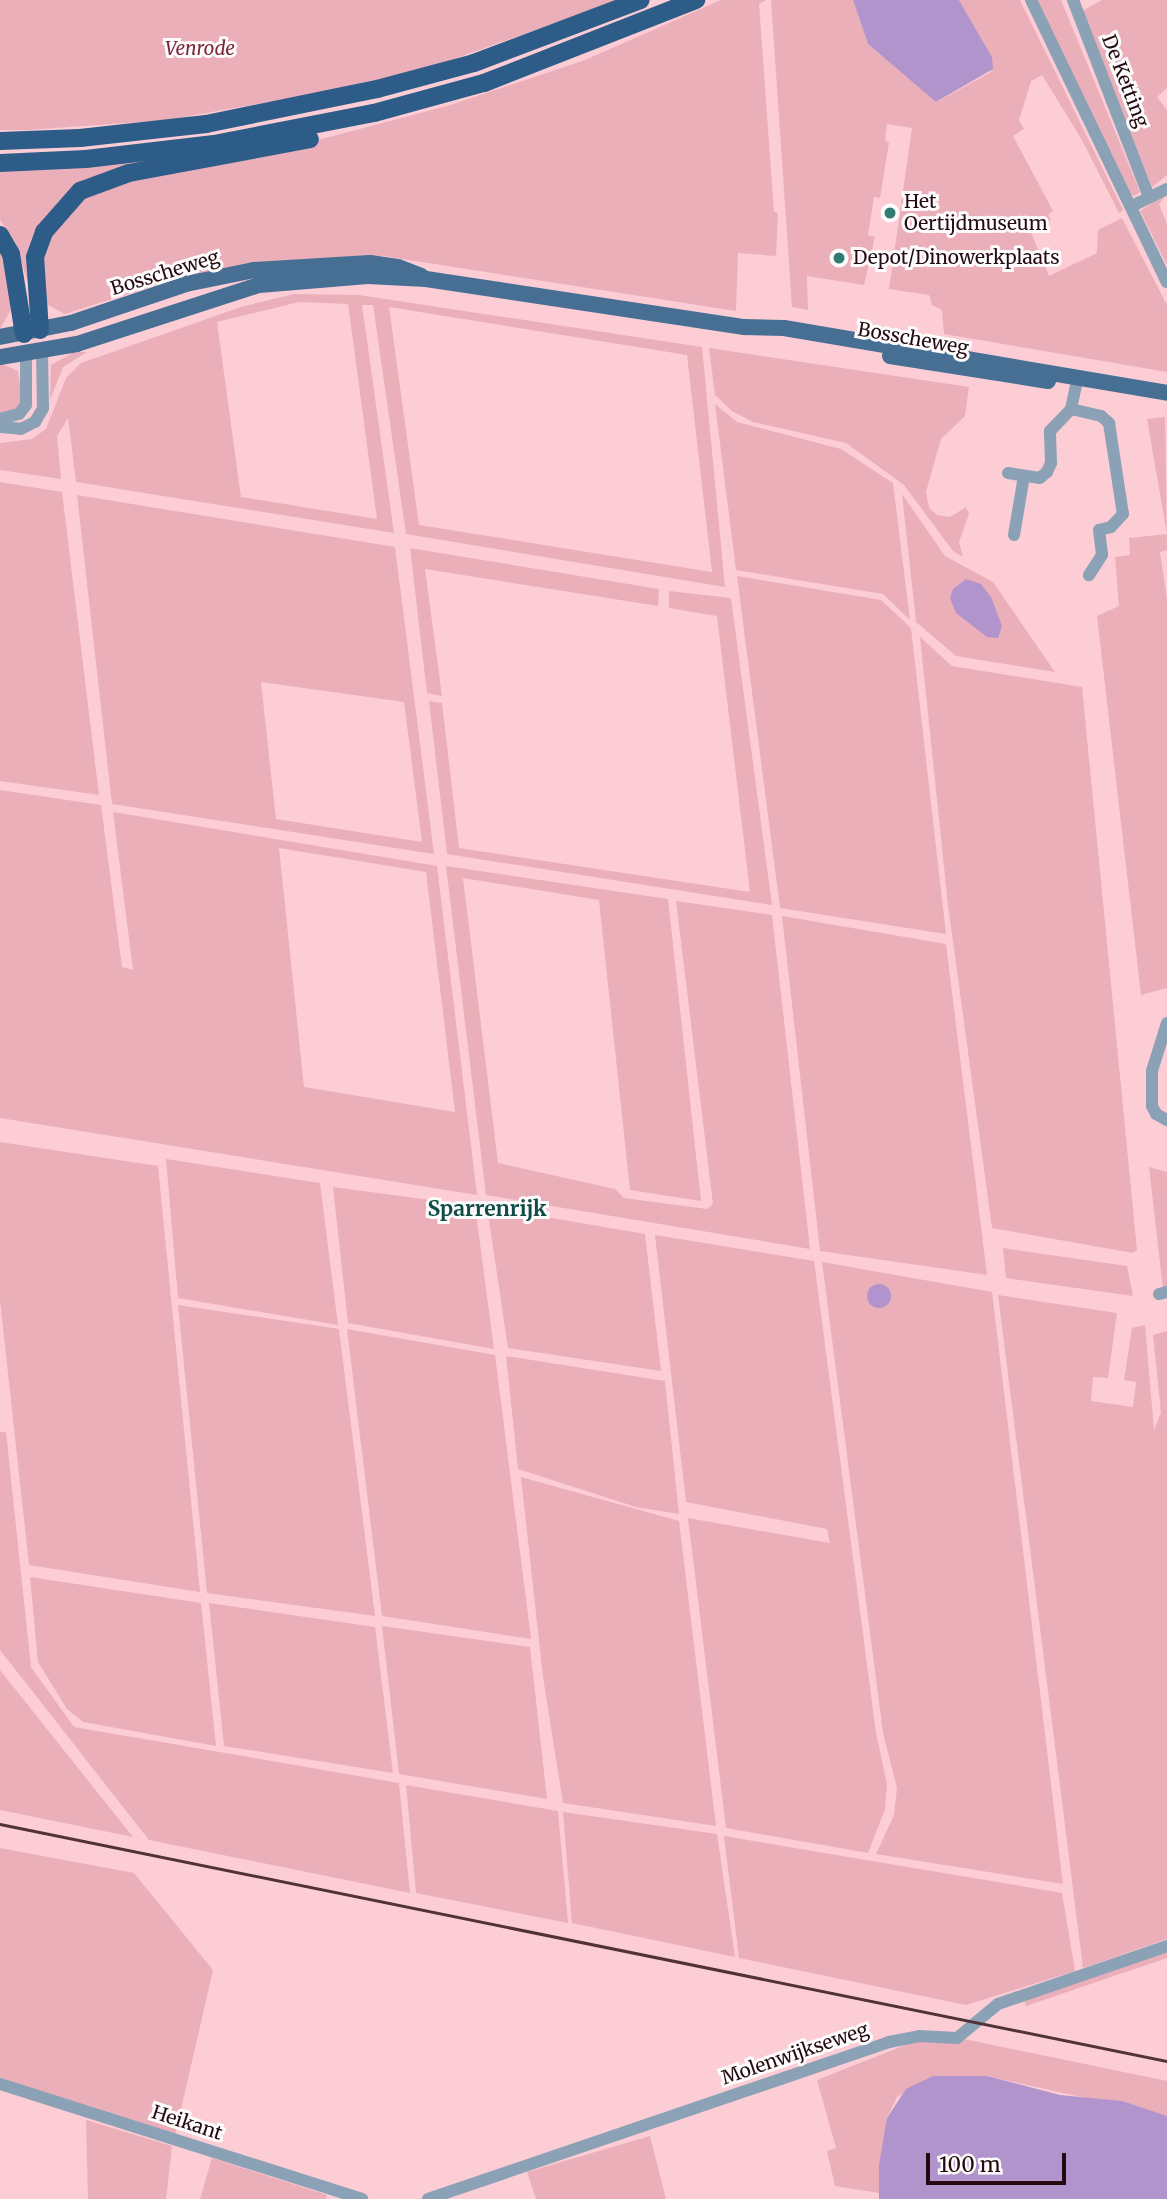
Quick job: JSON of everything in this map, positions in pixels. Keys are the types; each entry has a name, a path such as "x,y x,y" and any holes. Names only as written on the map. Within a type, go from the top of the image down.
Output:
{"highway":[{"path":"0,141 80,138 206,124 377,89 474,63 641,0"},
{"path":"0,163 86,159 214,144 374,113 484,83 696,0"},
{"path":"32,332 35,257 44,232 80,191 129,173 337,132 374,113"},
{"path":"0,236 11,254 32,332"}],"main road":[{"name":"Bosscheweg","path":"0,337 104,314 186,285 254,270 370,263 398,267 426,279"},
{"name":"Bosscheweg","path":"0,357 34,354 259,285 326,276 426,279 744,327 784,328 1077,381 1161,392"},
{"path":"32,332 34,354"}],"street":[{"path":"1031,0 1167,282"},
{"name":"De Ketting","path":"1073,0 1149,197"},
{"path":"1132,206 1167,189"},
{"path":"0,419 10,418 26,405 34,354"},
{"path":"0,427 21,429 35,422 43,408 34,354"},
{"path":"1008,473 1040,478 1047,472 1050,431 1071,409 1077,381"},
{"path":"1071,409 1101,416 1109,423 1123,514 1111,527 1099,530 1102,555 1089,575"},
{"path":"1014,535 1024,476"},
{"path":"1167,1023 1152,1071 1152,1106 1156,1114 1167,1120"},
{"name":"Molenwijkseweg","path":"428,2199 889,2042 919,2036 957,2038 998,2004 1167,1946"},
{"name":"Heikant","path":"0,2084 362,2199"}],"green space":[{"name":"Venrode","path":"0,0 619,0 437,65 323,92 168,120 0,130"},
{"path":"721,0 766,0 759,4 774,212 778,213 776,256 738,253 736,311 383,256 238,267 178,278 65,314 46,304 43,252 65,212 103,185 318,140 447,106 585,60"},
{"path":"771,0 853,0 868,44 937,102 991,72 992,57 959,0 1020,0 1123,210 1119,213 1082,140 1042,75 1031,81 1019,120 1024,129 1013,136 1053,211 1048,214 1051,220 1030,230 1049,276 1097,253 1098,230 1122,218 1167,305 1167,372 944,334 942,310 932,305 929,295 889,289 912,128 887,124 885,141 889,142 880,198 874,197 868,235 875,237 864,285 807,276 808,310 792,307"},
{"path":"1035,0 1061,0 1140,192 1134,196 1123,190"},
{"path":"1102,0 1167,0 1167,88 1157,97 1167,110 1167,175 1152,187 1082,11"},
{"path":"174,158 75,188 28,283 15,242 0,220 0,171"},
{"path":"1167,193 1159,204 1167,224 1167,265 1140,211"},
{"path":"0,249 13,306 0,329"},
{"path":"294,294 359,295 702,347 725,587 406,534 373,305 362,305 394,533 76,482 68,418 57,436 61,479 0,470 0,443 32,439 46,429 66,378 81,363 241,307","holes":["299,302 348,304 377,519 241,497 217,322","389,307 687,355 712,572 419,525"]},
{"path":"709,348 969,387 965,416 941,439 926,492 929,508 937,515 950,517 966,507 969,514 959,542 963,557 953,551 904,485 846,443 753,422 732,411 715,395"},
{"path":"74,352 87,352 63,367 50,400 51,365"},
{"path":"0,363 18,371 23,406 0,416"},
{"path":"715,404 737,422 841,449 893,483 910,620 883,594 736,570"},
{"path":"1165,417 1167,532 1147,419"},
{"path":"0,482 62,492 99,795 0,781"},
{"path":"902,494 945,556 993,582 1055,672 956,656 916,622"},
{"path":"77,495 395,547 434,854 112,804","holes":["261,682 404,702 422,842 276,819"]},
{"path":"1167,534 1167,550 1160,552 1167,600 1167,988 1141,995 1097,616 1119,606 1115,557 1130,555 1129,538"},
{"path":"410,548 659,589 658,606 425,569 442,696 427,693"},
{"path":"737,576 881,600 911,628 946,934 780,908"},
{"path":"669,591 731,598 772,905 447,854 429,701 442,703 459,848 750,892 717,616 669,608"},
{"path":"920,637 952,666 1082,687 1137,1250 1133,1253 992,1228 948,905"},
{"path":"0,790 101,805 122,967 133,970 113,812 437,866 477,1195 0,1118","holes":["279,848 426,872 455,1112 304,1087"]},
{"path":"446,866 668,899 701,1201 630,1190 599,900 463,878 498,1163 615,1189 624,1198 707,1209 713,1204 676,901 772,915 810,1249 486,1195"},
{"path":"782,916 946,944 987,1275 820,1251"},
{"path":"0,1142 158,1166 200,1592 29,1565 0,1300"},
{"path":"166,1159 320,1183 338,1325 178,1298"},
{"path":"1149,1167 1167,1172 1167,1289 1163,1290"},
{"path":"333,1187 475,1206 494,1349 348,1323"},
{"path":"487,1207 645,1234 661,1371 508,1348"},
{"path":"655,1235 814,1261 876,1733 887,1784 885,1809 868,1853 726,1828 688,1518 830,1543 827,1529 686,1502"},
{"path":"1003,1248 1127,1266 1133,1296 1006,1278"},
{"path":"822,1262 992,1292 1063,1884 876,1854 894,1815 897,1788 883,1733"},
{"path":"998,1295 1117,1313 1108,1378 1093,1377 1091,1401 1133,1407 1136,1382 1124,1380 1132,1328 1145,1325 1154,1430 1161,1413 1153,1335 1167,1331 1167,1939 1083,1968"},
{"path":"178,1305 339,1329 375,1616 207,1593"},
{"path":"347,1329 495,1355 531,1639 382,1616"},
{"path":"506,1356 665,1381 679,1514 636,1507 518,1469"},
{"path":"0,1432 6,1432 31,1667 74,1727 399,1783 410,1893 149,1840 0,1650"},
{"path":"521,1477 679,1521 716,1826 563,1803 543,1677"},
{"path":"30,1577 201,1603 216,1746 83,1722 67,1709 38,1662"},
{"path":"209,1603 375,1627 393,1773 224,1746"},
{"path":"382,1626 530,1647 547,1799 399,1774"},
{"path":"0,1670 133,1837 0,1810"},
{"path":"406,1785 558,1811 568,1923 416,1893"},
{"path":"563,1812 717,1834 735,1957 572,1923"},
{"path":"724,1836 1062,1893 1075,1971 966,2005 739,1958"},
{"path":"0,1848 134,1873 213,1970 175,2135 0,2079"},
{"path":"1167,1952 1167,1958 1026,2006 1024,1999"},
{"path":"964,2039 1167,2081 1167,2116 987,2076 926,2079 897,2097 887,2118 879,2193 835,2186 827,2151 836,2148 817,2080 913,2042"},
{"path":"86,2120 172,2146 166,2199 88,2199"},
{"path":"650,2136 666,2199 536,2199 527,2172"},
{"path":"212,2158 327,2195 326,2199 200,2199"}],"shaded area":[{"path":"853,0 959,0 992,57 993,69 936,102 868,44"},
{"path":"966,579 981,584 991,597 1002,626 998,638 987,637 956,613 950,598 953,589"},
{"path":"879,1284 888,1287 891,1296 888,1305 879,1308 870,1305 867,1296 870,1287"},
{"path":"933,2076 987,2076 1060,2095 1122,2101 1167,2116 1167,2199 879,2199 879,2165 887,2118 906,2089"}],"railway":[{"path":"0,1824 1167,2061"}],"place":[{"name":"Het Oertijdmuseum","path":"890,213"},
{"name":"Depot/Dinowerkplaats","path":"839,258"}],"district":[{"name":"Sparrenrijk","path":"487,1209"}]}
